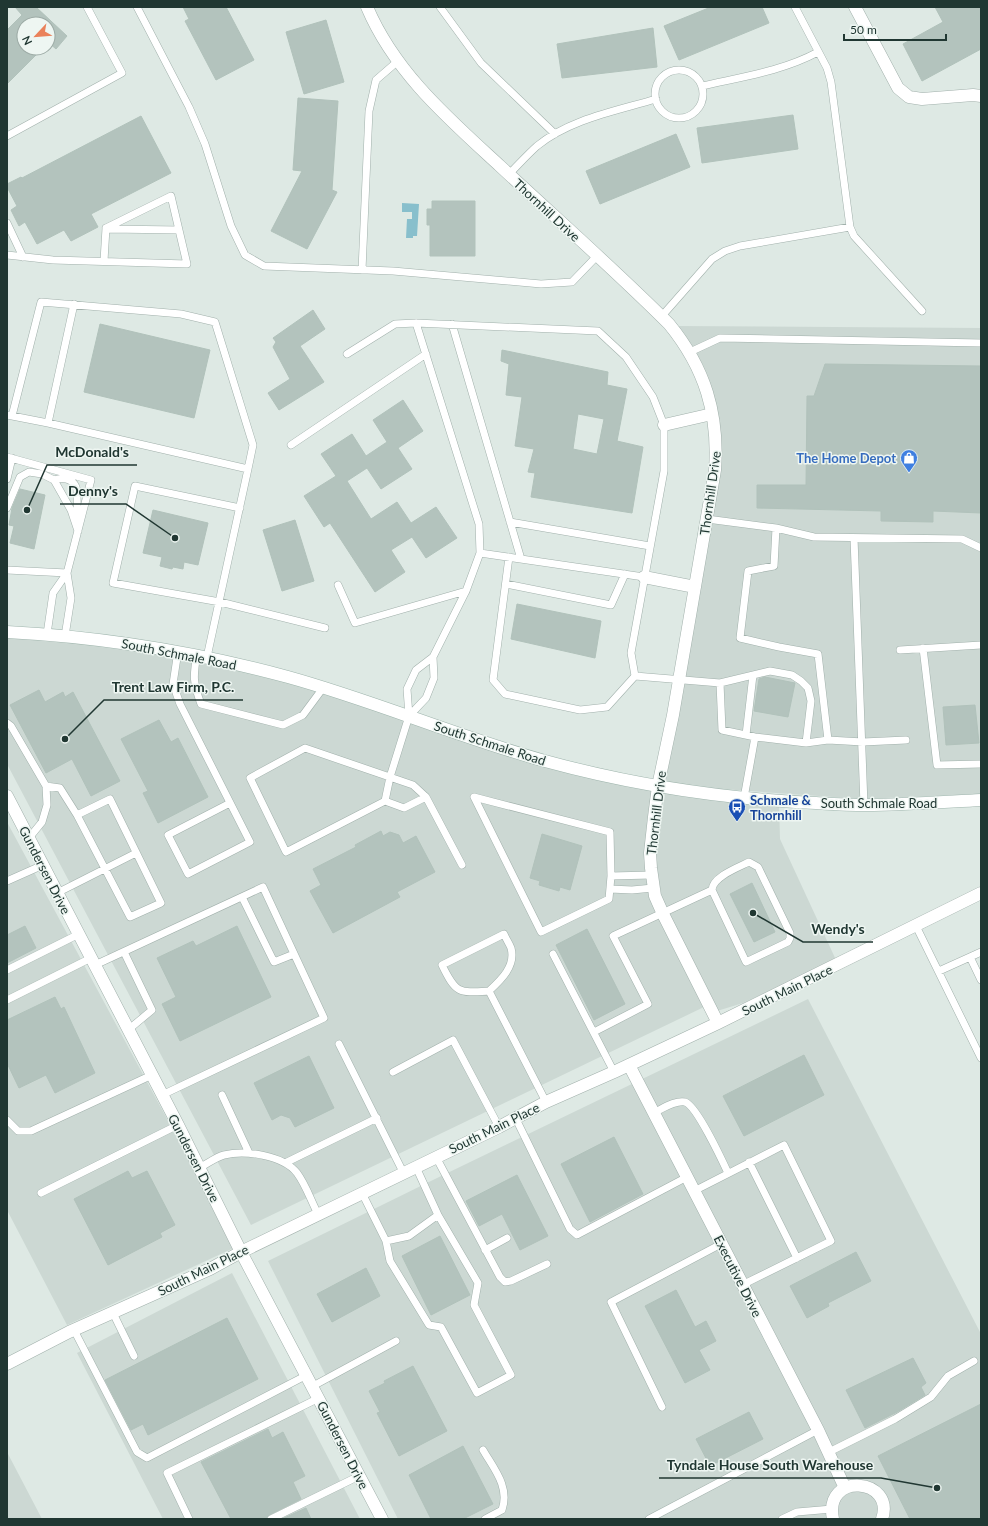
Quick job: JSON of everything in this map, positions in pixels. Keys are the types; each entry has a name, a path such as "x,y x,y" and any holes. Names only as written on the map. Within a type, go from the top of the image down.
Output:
{"street":[{"name":"Thornhill Drive","path":"367,7 383,38 398,61 433,103 661,317 680,338 690,352 706,387 715,428 715,470 679,679 658,786 650,853 653,888 663,914 718,1023"},
{"path":"855,7 898,88 909,97 922,99 973,95 981,96"},
{"path":"664,425 712,414"},
{"path":"644,577 695,587"},
{"name":"South Schmale Road","path":"7,632 65,636 178,651 202,656 288,677 545,761 658,786 744,798 864,805 981,800"},
{"name":"Gundersen Drive","path":"7,797 178,1125 241,1252 382,1519"},
{"name":"South Main Place","path":"7,1364 74,1330 210,1269 241,1252 403,1172 499,1127 546,1102 718,1023 981,893"},
{"name":"Executive Drive","path":"629,1065 818,1430 845,1488"},
{"path":"832,1514 836,1497 845,1488 853,1485 861,1485 876,1493 881,1500 884,1508 882,1519"}],"lane":[{"path":"7,136 122,74 87,7"},
{"path":"137,7 189,107 205,144 231,226 245,255 264,266 362,270 540,284 572,282 596,256"},
{"path":"440,7 481,63 555,134"},
{"path":"796,7 826,68 831,82 850,227 854,236 922,311"},
{"path":"702,86 800,61 818,52"},
{"path":"362,270 369,111 376,80 398,61"},
{"path":"684,70 692,73 702,86 702,101 693,113 686,117 678,118 664,112 659,107 656,99 655,91 657,84 668,72 684,70"},
{"path":"509,174 537,146 576,123 656,99"},
{"path":"7,255 54,260 187,264 171,196 106,228"},
{"path":"7,223 23,257"},
{"path":"661,317 712,260 725,251 740,246 850,227"},
{"path":"104,261 106,228"},
{"path":"106,228 179,230"},
{"path":"248,469 48,423 9,416 41,302 181,314 215,322 253,446 220,602 202,656 193,674 194,687 201,704 283,725 303,715 323,688"},
{"path":"48,423 74,304"},
{"path":"386,801 390,777 409,716 407,689 416,670 433,657 466,591 480,552 479,524 416,323"},
{"path":"347,354 394,324 416,323 598,331 626,357 653,397 664,425 664,471 631,653 636,676"},
{"path":"452,324 521,559"},
{"path":"690,352 720,338 981,344"},
{"path":"291,445 426,354"},
{"path":"7,479 10,457 91,480 67,573 53,593 47,634"},
{"path":"7,508 20,477 29,472 42,474 54,480 71,510 78,531"},
{"path":"54,480 60,478 70,480 76,487 78,531"},
{"path":"240,508 135,486 113,583 220,602 325,628"},
{"path":"707,519 776,528 814,537 962,539 981,548"},
{"path":"510,522 650,546"},
{"path":"776,528 774,566 748,571 740,638 818,654 828,740"},
{"path":"854,538 864,805"},
{"path":"480,552 644,577"},
{"path":"509,557 493,680 505,694 580,710 607,707 636,676"},
{"path":"7,570 67,573"},
{"path":"65,636 71,598 67,573"},
{"path":"506,584 611,605 625,574"},
{"path":"338,585 355,623 466,591"},
{"path":"900,650 981,645"},
{"path":"923,648 937,765 981,764"},
{"path":"178,651 173,684 180,704 250,842 188,874 168,835 230,803"},
{"path":"409,716 426,698 434,678 433,657"},
{"path":"636,676 720,683 770,671 792,675 802,681 808,688 812,701 806,743"},
{"path":"746,735 753,675"},
{"path":"720,683 722,730 755,737 806,743 828,740 862,742 906,740"},
{"path":"7,723 11,726 46,786 47,805 42,822 29,838"},
{"path":"744,798 755,737"},
{"path":"426,797 404,808 386,801 286,852 250,778 305,748 413,785 426,797 462,865"},
{"path":"46,786 60,788 77,815 130,917 161,902 110,799 77,815"},
{"path":"474,797 610,832 611,876 609,898 542,932 474,797"},
{"path":"57,892 136,853"},
{"path":"594,1032 648,1004 614,936 712,890 714,882 731,871 750,862 758,867 790,933 788,942 750,962 746,962 712,890"},
{"path":"7,882 43,865"},
{"path":"611,876 651,875"},
{"path":"7,1000 93,961 124,952 264,887 324,1018 162,1095"},
{"path":"610,889 632,890 653,888"},
{"path":"242,897 274,962 294,954"},
{"path":"916,926 981,1058"},
{"path":"7,970 79,934"},
{"path":"504,934 511,949 512,961 504,978 489,991 460,991 451,983 442,966 504,934"},
{"path":"124,952 152,1010 128,1030"},
{"path":"939,971 981,952"},
{"path":"553,954 614,1072"},
{"path":"970,957 981,980"},
{"path":"489,991 546,1102"},
{"path":"393,1072 453,1040 499,1127"},
{"path":"339,1044 403,1172"},
{"path":"7,1120 18,1130 31,1131 152,1075"},
{"path":"222,1095 249,1154"},
{"path":"653,1113 679,1102 685,1102 691,1105 699,1117 728,1173"},
{"path":"285,1162 377,1118"},
{"path":"516,1118 570,1229 577,1235 686,1177"},
{"path":"41,1193 178,1125"},
{"path":"694,1191 784,1145 831,1241 742,1285"},
{"path":"199,1168 223,1156 249,1154 285,1162 296,1171 318,1214"},
{"path":"436,1157 485,1250 500,1277 505,1282 511,1281 547,1264"},
{"path":"749,1162 797,1258"},
{"path":"362,1193 386,1241 390,1261 429,1325 441,1327 477,1393 511,1375 474,1306 478,1283 438,1215 416,1167"},
{"path":"386,1241 409,1236 438,1215"},
{"path":"485,1250 507,1238"},
{"path":"662,1408 611,1302 721,1244"},
{"path":"113,1313 134,1356"},
{"path":"74,1330 136,1452 147,1458 396,1341"},
{"path":"829,1452 894,1419 931,1398 948,1376 974,1361"},
{"path":"189,1519 166,1473 319,1398"},
{"path":"649,1519 818,1430"},
{"path":"483,1450 503,1485 506,1500 502,1510 485,1519"},
{"path":"271,1519 359,1476"},
{"path":"782,1519 797,1512 832,1514"}],"shaded area":[{"path":"674,326 981,328 981,794 862,799 665,785 712,523 717,416"},
{"path":"7,637 24,637 205,657 656,791 647,868 704,1007 251,1225 7,764"},
{"path":"665,793 779,804 780,839 836,960 743,1003 717,1011 664,907 655,864"},
{"path":"7,822 236,1247 67,1325 7,1210"},
{"path":"808,999 981,1334 981,1519 398,1519 268,1261"},
{"path":"232,1273 360,1519 163,1519 77,1353"},
{"path":"7,1452 42,1519 7,1519"}],"water":[{"path":"402,203 419,204 417,236 413,236 413,238 406,238 407,219 412,219 412,212 402,212"}],"building":[{"path":"15,7 36,7 46,16 21,16 22,15"},
{"path":"183,7 226,7 254,60 216,80 185,21 189,19"},
{"path":"711,7 762,7 769,23 679,60 664,26"},
{"path":"935,7 981,7 981,49 922,81 903,44 943,22"},
{"path":"326,20 344,82 304,94 286,32"},
{"path":"16,21 16,56 35,56 7,84 7,30"},
{"path":"56,26 67,36 56,49"},
{"path":"653,28 657,67 562,78 557,44"},
{"path":"298,98 338,101 332,190 337,192 307,249 271,231 302,171 293,170"},
{"path":"793,115 798,149 702,163 697,128"},
{"path":"141,116 171,173 91,214 98,227 71,241 64,230 37,244 25,222 19,226 11,210 17,206 7,187 7,184 21,177 22,178"},
{"path":"676,134 690,167 600,204 586,171"},
{"path":"432,201 475,201 475,256 430,256 430,225 427,225 427,209 432,209"},
{"path":"313,310 325,329 300,346 324,382 279,410 268,393 290,379 273,347 276,342 273,338"},
{"path":"100,324 210,350 194,418 84,392"},
{"path":"502,350 608,372 607,385 627,389 617,441 643,447 632,513 531,497 535,473 528,472 534,449 515,446 522,397 506,395 509,364 501,361","holes":["578,414 604,419 597,454 573,449"]},
{"name":"The Home Depot","path":"825,364 981,366 981,513 933,511 933,522 881,521 881,511 757,508 757,485 806,485 807,396 814,396"},
{"path":"403,400 423,431 398,448 412,469 381,489 367,468 347,481 371,519 397,502 411,523 436,507 457,538 426,558 412,537 391,550 405,572 375,592 330,523 324,527 304,496 336,476 321,454 352,434 366,456 387,442 373,420"},
{"path":"20,489 45,495 34,549 10,543 14,526 9,525 12,508"},
{"path":"153,510 208,523 198,565 184,562 183,569 173,567 172,569 160,566 162,557 143,553"},
{"path":"295,520 314,581 282,591 263,530"},
{"path":"517,604 601,621 595,658 511,639"},
{"path":"765,677 795,683 788,717 754,711 759,679"},
{"path":"39,690 45,702 63,692 65,697 73,692 120,781 91,796 72,759 46,773 10,705"},
{"path":"975,705 979,743 946,745 943,707"},
{"path":"159,720 171,742 178,738 208,797 158,823 143,793 148,791 121,739"},
{"path":"381,831 383,836 390,832 399,835 403,843 416,836 435,872 397,892 400,897 333,933 310,891 321,885 313,869 356,847 355,845"},
{"path":"542,834 582,846 570,890 560,887 559,891 539,885 540,881 530,878"},
{"path":"752,883 775,932 754,942 730,894"},
{"path":"25,926 36,948 7,963 7,935"},
{"path":"237,926 271,997 180,1041 162,1004 176,997 157,958 193,941 196,946"},
{"path":"587,929 625,1004 594,1020 556,945"},
{"path":"55,997 61,1009 64,1007 95,1073 55,1093 46,1075 19,1088 7,1063 7,1020"},
{"path":"804,1055 824,1095 744,1136 723,1096"},
{"path":"309,1056 334,1108 295,1127 290,1118 281,1115 272,1120 254,1083"},
{"path":"614,1137 643,1194 590,1222 561,1164"},
{"path":"128,1171 132,1178 147,1171 175,1225 160,1233 162,1237 108,1265 74,1199"},
{"path":"517,1175 548,1236 520,1250 502,1214 479,1226 466,1201"},
{"path":"440,1236 470,1295 431,1315 402,1256"},
{"path":"856,1252 871,1281 828,1303 829,1306 807,1318 790,1286"},
{"path":"366,1268 380,1296 332,1322 317,1294"},
{"path":"676,1290 695,1327 706,1321 716,1341 699,1350 710,1370 685,1383 645,1306"},
{"path":"227,1318 258,1379 148,1435 143,1424 131,1430 105,1380"},
{"path":"913,1358 926,1383 921,1387 925,1395 897,1412 865,1428 846,1390"},
{"path":"413,1366 447,1431 399,1456 377,1413 380,1412 369,1391 385,1383 384,1381"},
{"path":"981,1404 981,1519 910,1519 878,1456"},
{"path":"749,1412 763,1439 710,1466 696,1439"},
{"path":"268,1429 272,1438 283,1432 305,1476 293,1482 301,1499 269,1515 266,1519 231,1519 201,1462"},
{"path":"463,1446 493,1504 463,1519 431,1519 409,1475"},
{"path":"306,1508 311,1519 282,1519"}],"place":[{"name":"The Home Depot","path":"909,473"},
{"name":"McDonald's","path":"27,510"},
{"name":"Denny's","path":"175,538"},
{"name":"Trent Law Firm, P.C.","path":"65,739"},
{"name":"Schmale & Thornhill","path":"737,822"},
{"name":"Wendy's","path":"753,913"},
{"name":"Tyndale House South Warehouse","path":"937,1488"}]}
